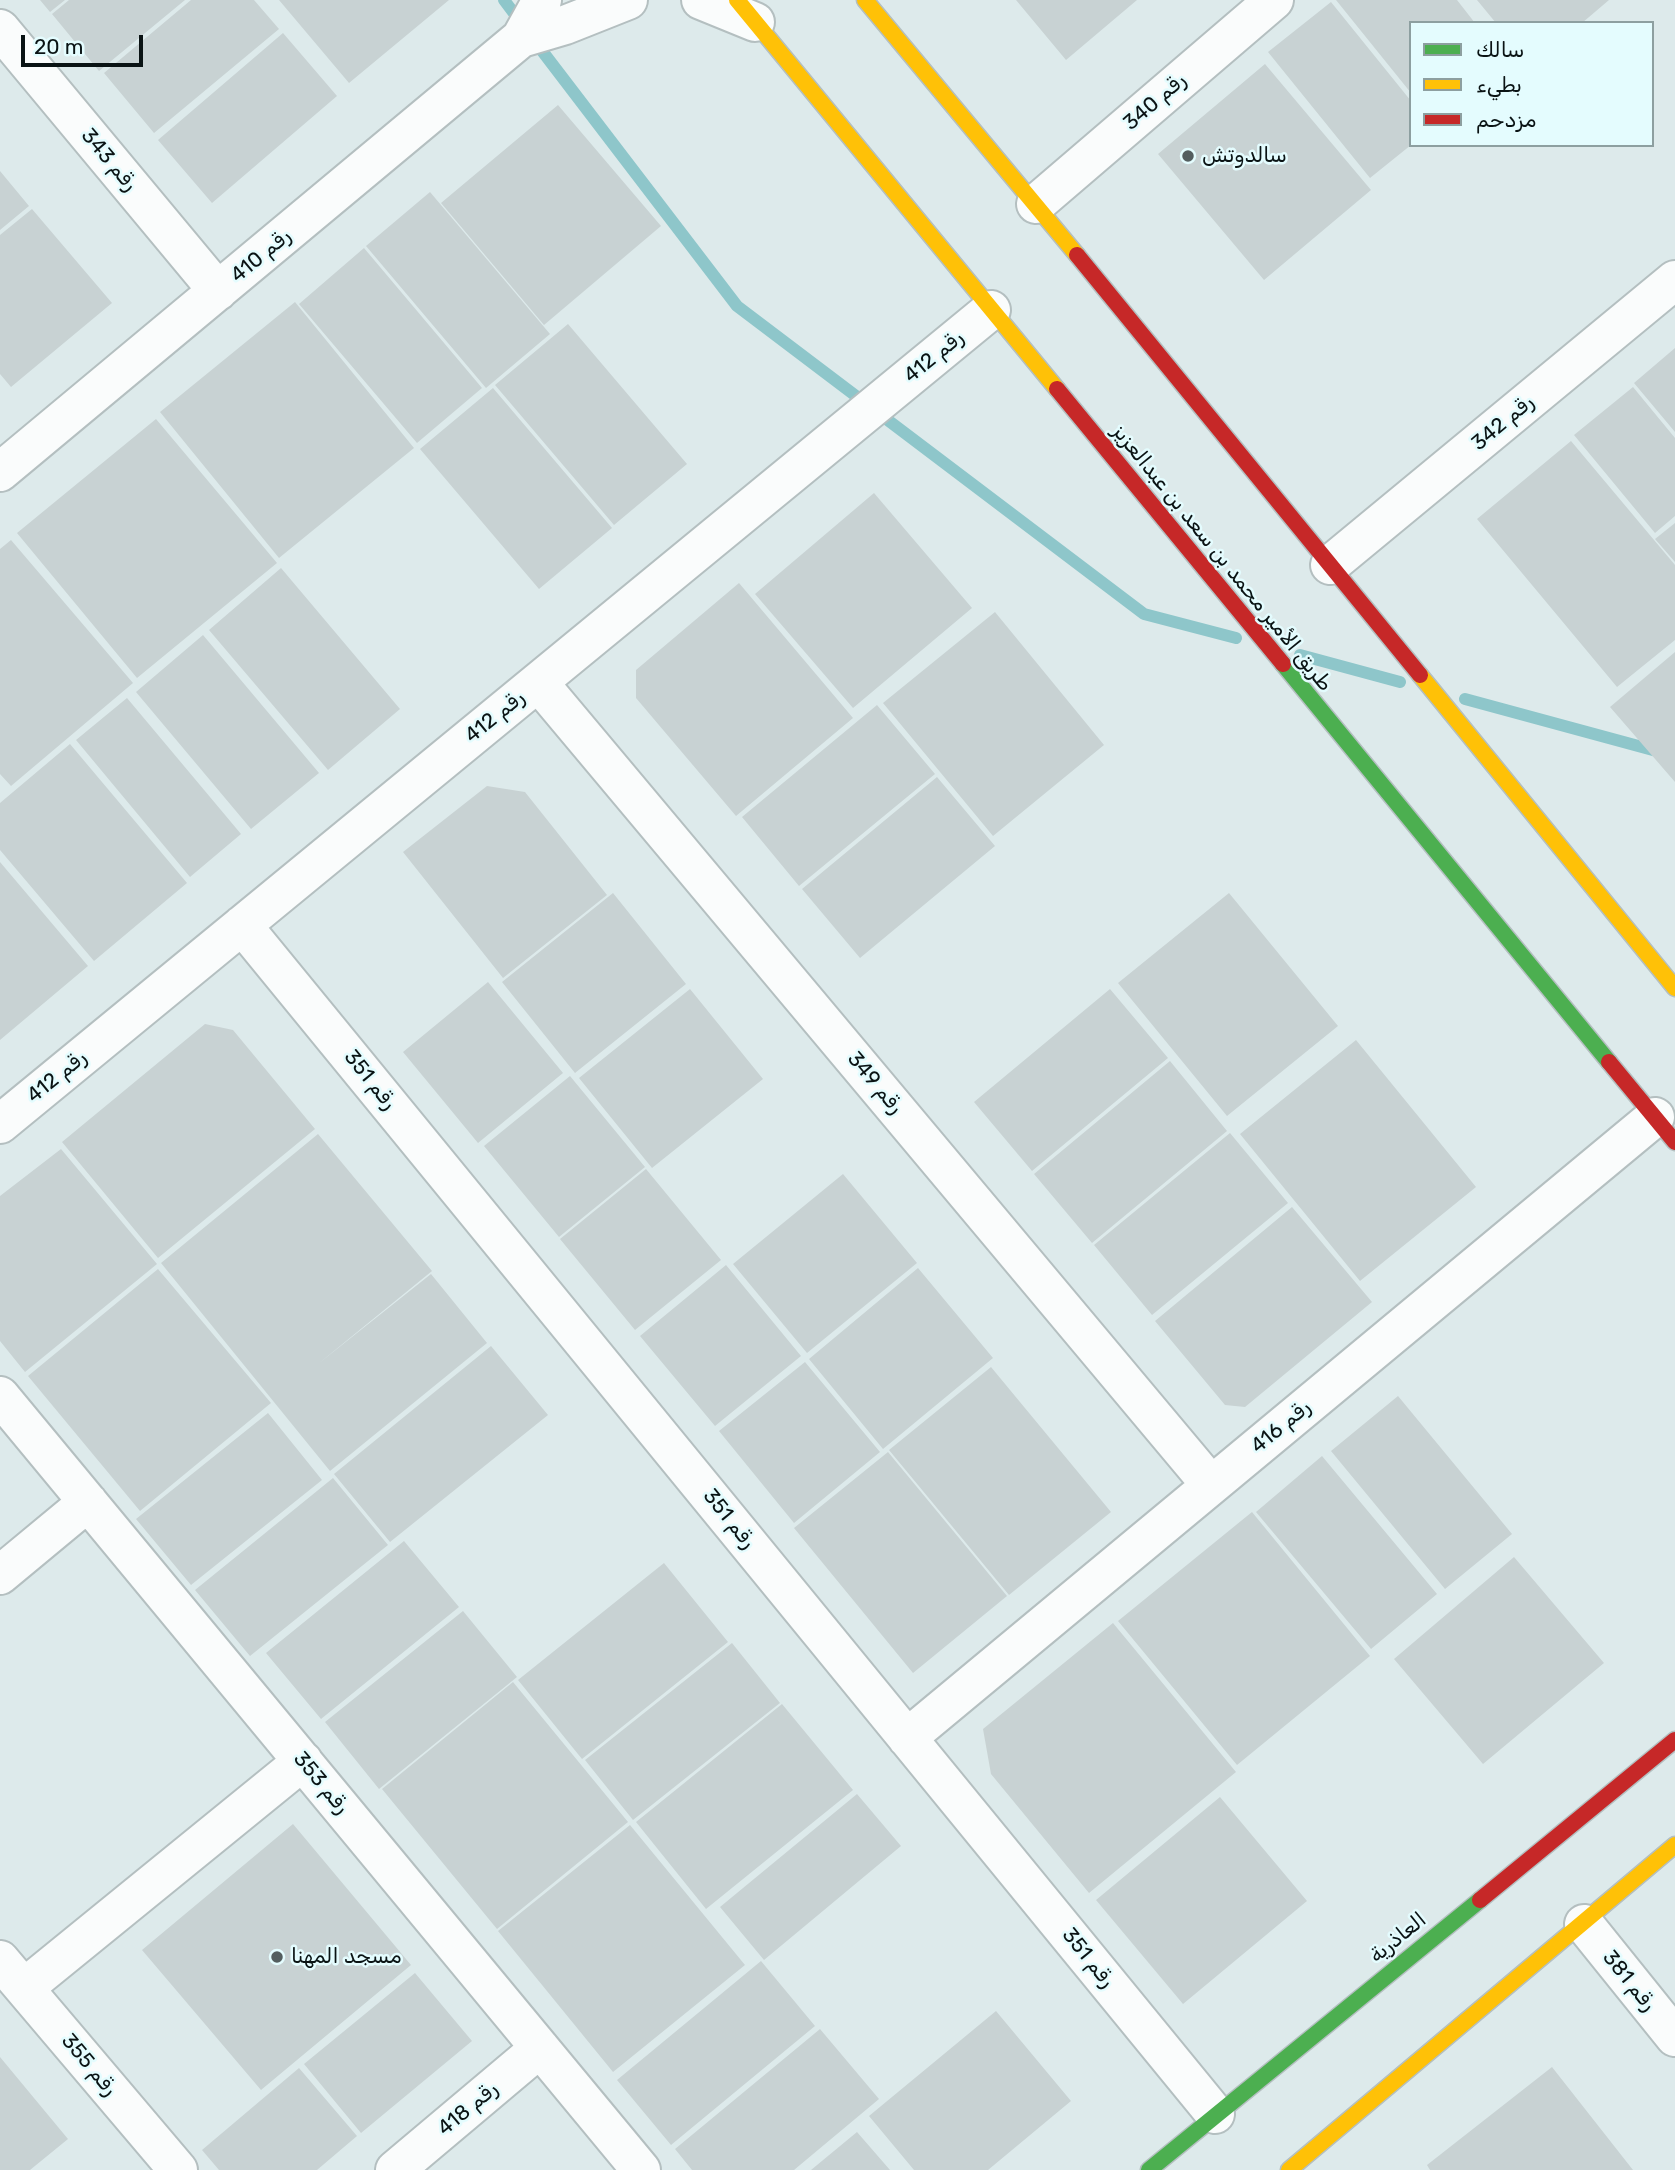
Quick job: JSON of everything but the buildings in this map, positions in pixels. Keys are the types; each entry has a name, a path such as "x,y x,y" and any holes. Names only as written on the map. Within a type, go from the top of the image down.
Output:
{"main road":[{"path":"864,0 1036,204 1675,988"},
{"name":"طريق الأمير محمد بن سعد بن عبدالعزيز","path":"746,11 1665,1129"},
{"name":"العاذرية","path":"1149,2170 1675,1740"},
{"path":"1289,2170 1675,1845"}],"street":[{"path":"521,38 542,0"},
{"path":"521,38 565,25 628,0"},
{"path":"701,0 746,11"},
{"name":"رقم 340","path":"1036,204 1274,0"},
{"name":"رقم 343","path":"0,29 218,291"},
{"name":"رقم 410","path":"0,472 521,38"},
{"name":"رقم 342","path":"1330,565 1675,280"},
{"name":"رقم 412","path":"0,1124 991,310"},
{"name":"رقم 349","path":"538,682 1212,1485"},
{"name":"رقم 351","path":"242,925 1215,2114"},
{"name":"رقم 416","path":"907,1738 1212,1485 1665,1129"},
{"name":"رقم 353","path":"0,1396 641,2170"},
{"path":"0,1575 88,1502"},
{"path":"12,1974 303,1761"},
{"name":"رقم 381","path":"1584,1924 1675,2037"},
{"name":"رقم 355","path":"12,1974 178,2170"},
{"name":"رقم 418","path":"395,2170 540,2048"}],"waterway":[{"path":"504,0 522,24"},
{"path":"533,39 737,306 1144,614 1236,638"},
{"path":"1300,655 1400,682"},
{"path":"1465,699 1675,756"}],"traffic: fast":[{"path":"1283,664 1609,1062"},
{"path":"1149,2170 1480,1900"}],"traffic: slow":[{"path":"737,0 1057,389"},
{"path":"865,0 1077,255"},
{"path":"1420,675 1675,988"},
{"path":"1289,2170 1675,1845"}],"traffic: jam":[{"path":"1077,255 1420,675"},
{"path":"1057,389 1283,664"},
{"path":"1609,1062 1675,1142"},
{"path":"1480,1900 1675,1740"}],"place":[{"name":"سالدوتش","path":"1188,156"},
{"name":"مسجد المهنا","path":"277,1957"}]}
